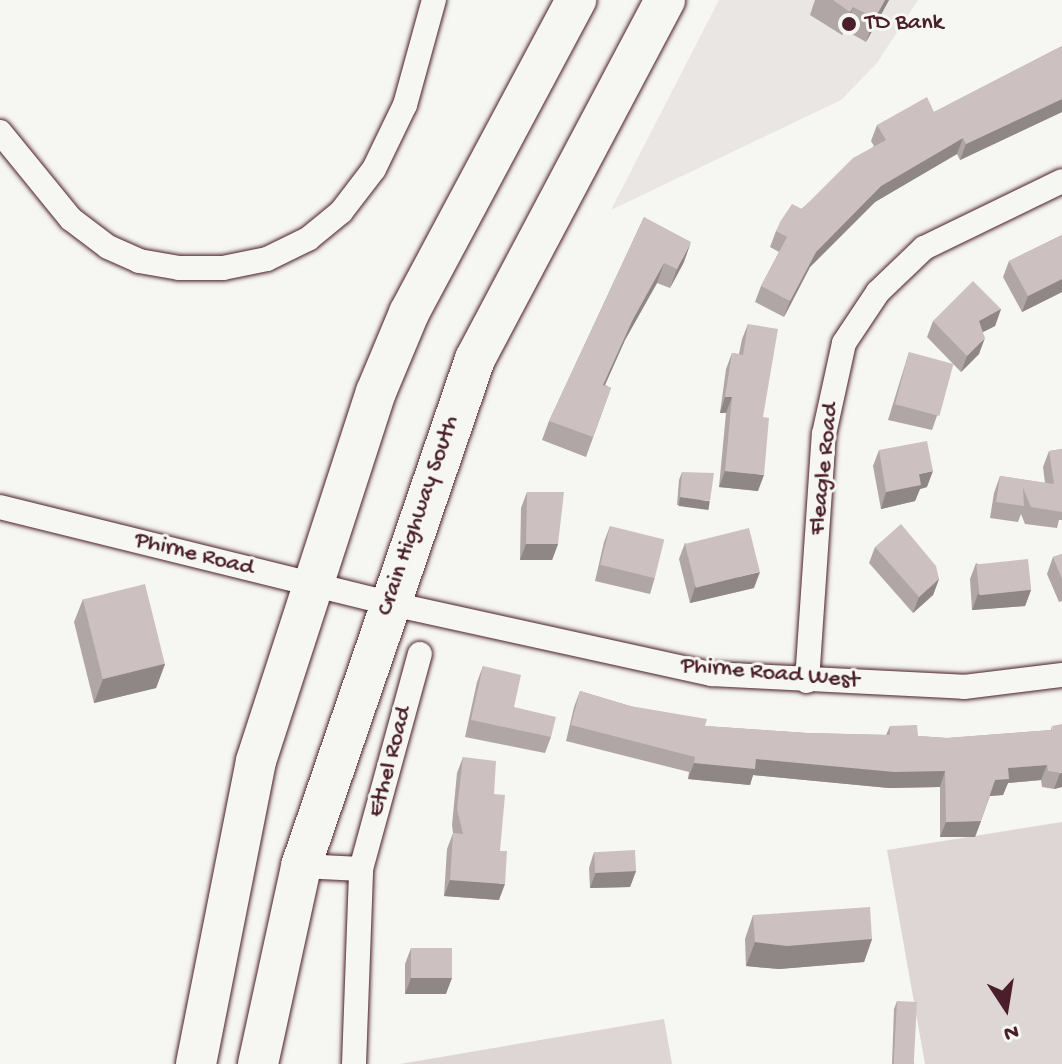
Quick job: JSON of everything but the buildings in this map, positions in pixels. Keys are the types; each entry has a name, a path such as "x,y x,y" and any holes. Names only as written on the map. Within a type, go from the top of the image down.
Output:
{"main road":[{"path":"196,1064 256,761 376,392 409,313 576,0"},
{"name":"Crain Highway South","path":"258,1064 301,866 388,603 475,359 665,0"}],"street":[{"path":"0,132 71,219 108,247 139,261 179,268 223,268 267,259 308,239 341,212 374,169 415,79 434,0"},
{"name":"Fleagle Road","path":"807,681 824,434 844,343 878,292 924,248 1062,181"},
{"name":"Phirne Road","path":"0,507 388,603"},
{"name":"Phirne Road West","path":"388,603 711,674 964,687 1062,675"},
{"name":"Ethel Road","path":"354,1064 361,869 420,654"},
{"path":"301,866 361,869"}],"shaded area":[{"path":"719,0 918,0 877,63 841,100 611,210"},
{"path":"1062,822 1062,1064 925,1064 887,850"},
{"path":"664,1019 672,1064 400,1064"}],"place":[{"name":"TD Bank","path":"849,24"}]}
